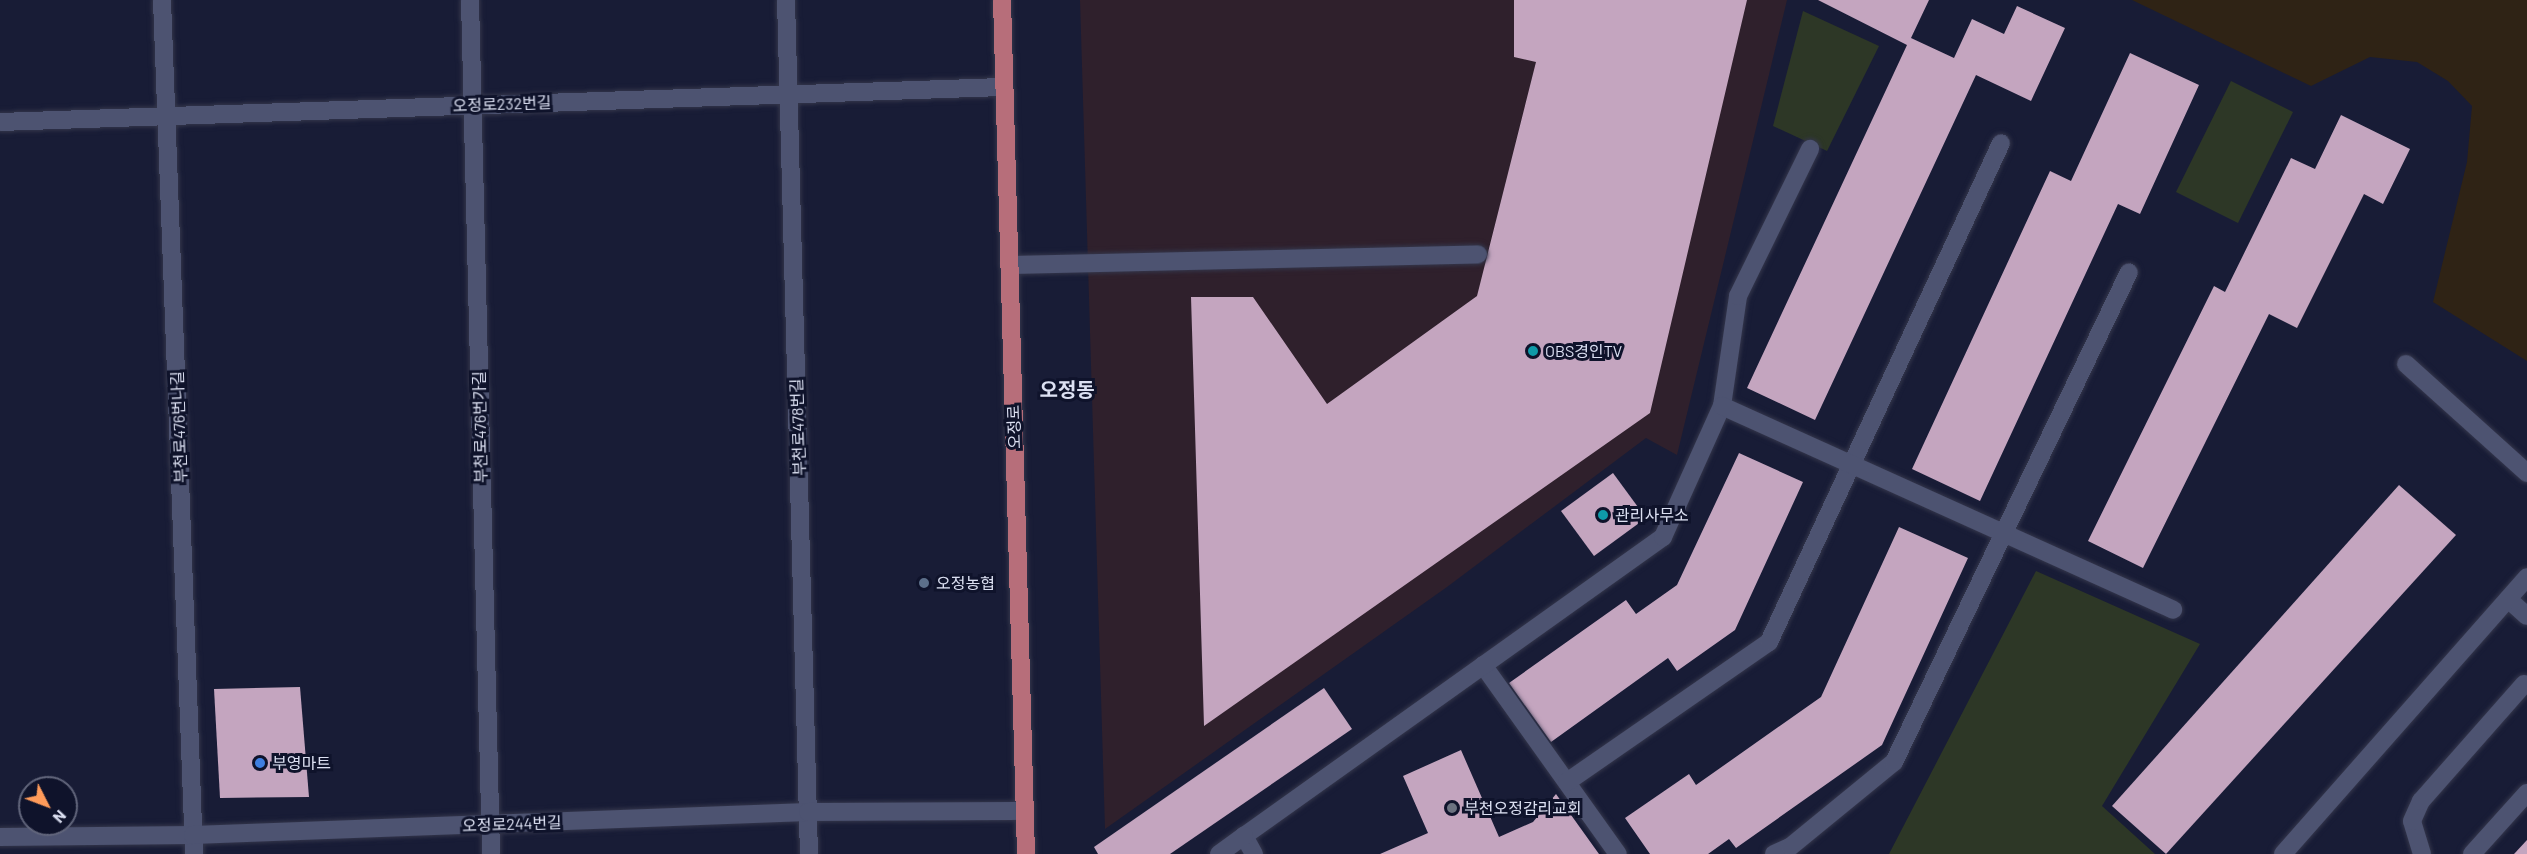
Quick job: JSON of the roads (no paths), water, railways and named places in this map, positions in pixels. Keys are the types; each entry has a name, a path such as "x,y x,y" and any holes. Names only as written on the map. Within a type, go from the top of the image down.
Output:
{"main road":[{"name":"오정로","path":"1002,0 1026,854"}],"street":[{"name":"부천로476번나길","path":"162,0 194,854"},
{"name":"부천로476번가길","path":"470,0 491,854"},
{"name":"부천로478번길","path":"786,0 809,854"},
{"name":"오정로232번길","path":"0,122 1004,87"},
{"path":"1567,782 1769,642 2001,143"},
{"path":"1218,854 1663,537 1722,406 1738,296 1810,149"},
{"path":"1009,266 1478,254"},
{"path":"1774,854 1790,847 1894,762 2006,534 2129,272"},
{"path":"2406,364 2527,473"},
{"path":"1722,406 2173,610"},
{"path":"2283,854 2527,577"},
{"path":"2508,599 2527,616"},
{"path":"1483,665 1618,854"},
{"path":"2422,854 2412,821 2421,801 2524,684"},
{"path":"2472,854 2527,792"},
{"name":"오정로244번길","path":"0,837 193,835 490,826 808,812 1024,811"},
{"path":"1244,836 1254,854"}],"place":[{"name":"OBS경인TV","path":"1533,351"},
{"name":"관리사무소","path":"1603,515"},
{"name":"오정농협","path":"924,583"},
{"name":"부영마트","path":"260,763"},
{"name":"부천오정감리교회","path":"1452,808"}],"district":[{"name":"오정동","path":"1067,389"}]}
